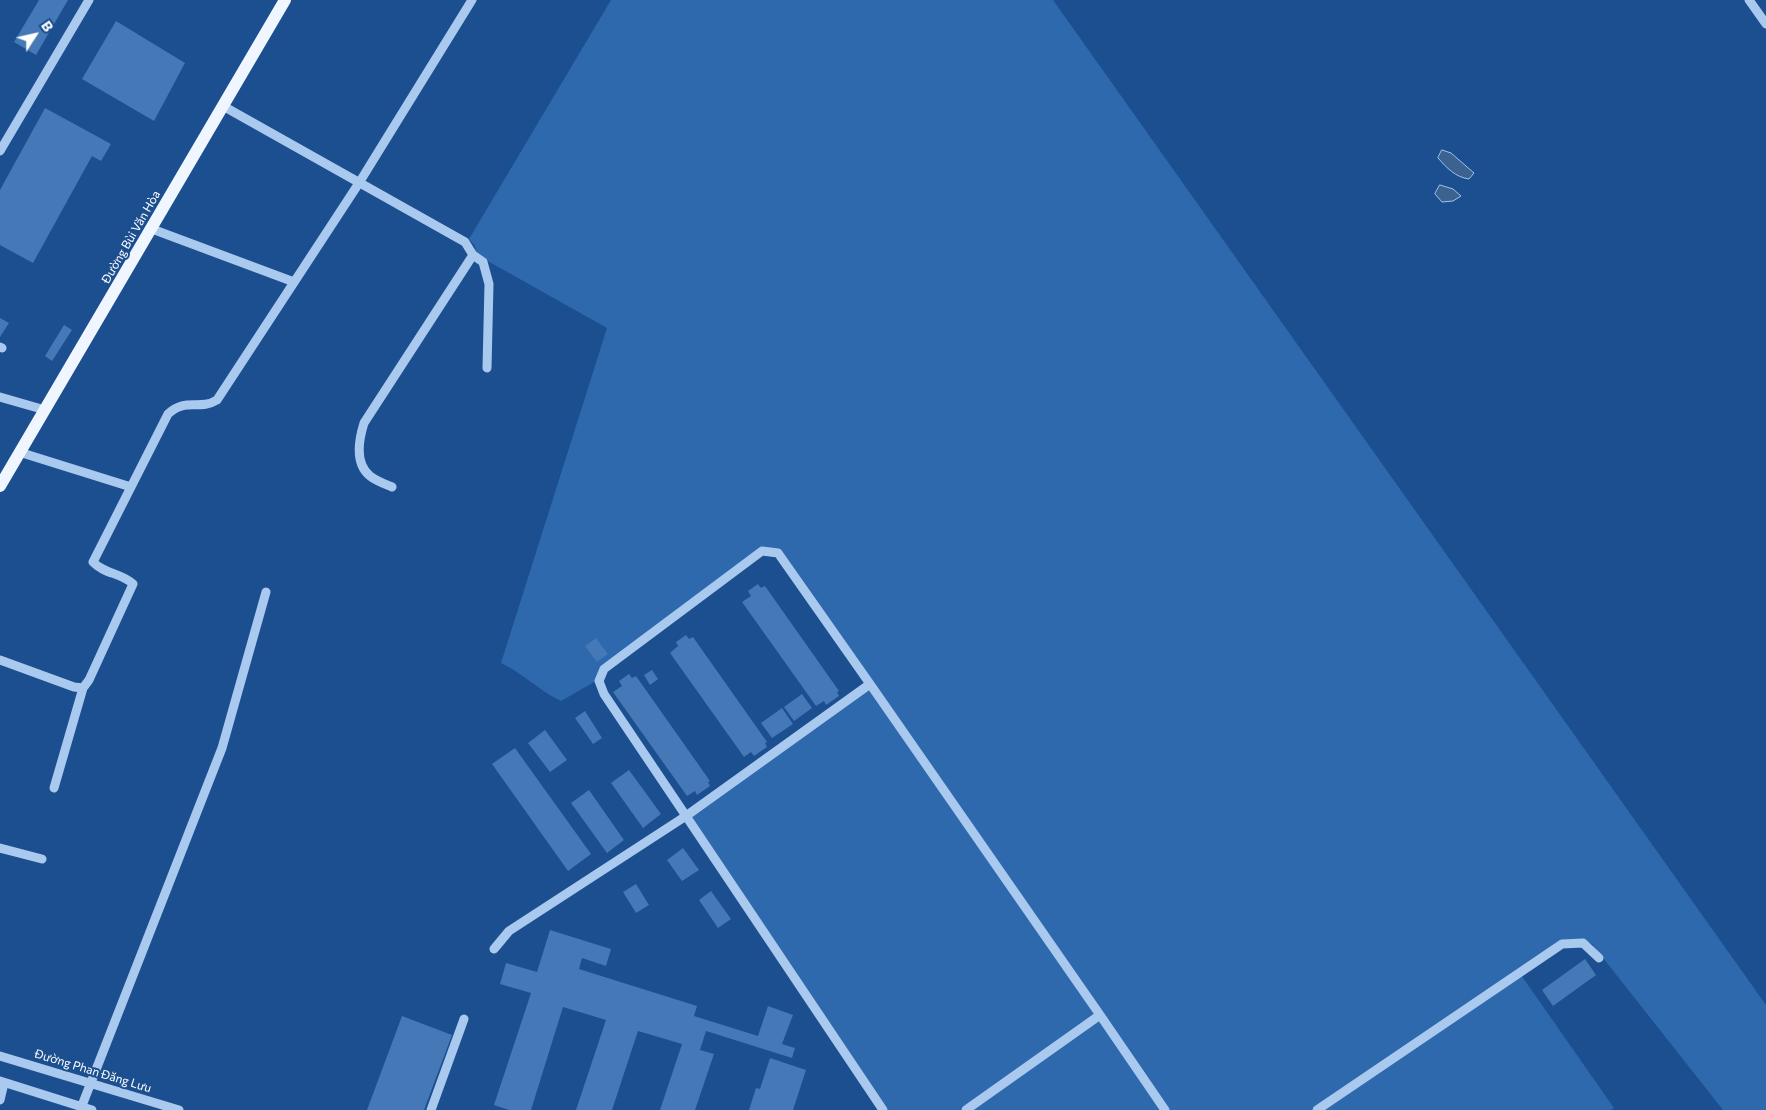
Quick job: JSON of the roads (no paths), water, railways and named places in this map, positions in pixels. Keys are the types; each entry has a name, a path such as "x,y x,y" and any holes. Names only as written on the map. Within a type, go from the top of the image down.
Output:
{"main road":[{"name":"Đường Bùi Văn Hòa","path":"0,486 285,0"}],"street":[{"path":"0,151 88,0"},
{"path":"54,788 83,688 89,680 132,590 133,584 127,578 99,568 93,562 168,414 176,406 186,403 202,405 217,400 359,183 472,0"},
{"path":"1749,0 1766,24"},
{"path":"223,106 465,242 473,255 483,262 489,284 487,368"},
{"path":"152,229 294,282"},
{"path":"392,487 368,476 359,456 359,441 364,423 473,255"},
{"path":"0,397 45,410"},
{"path":"19,452 131,487"},
{"path":"883,1110 604,694 599,681 604,669 762,551 778,553 1165,1110"},
{"path":"81,1108 222,748 266,592"},
{"path":"0,660 74,687 83,688"},
{"path":"494,949 509,931 686,816 870,684"},
{"path":"0,848 42,859"},
{"path":"1317,1110 1562,944 1583,943 1589,946 1599,958"},
{"path":"966,1110 1100,1016"},
{"path":"431,1110 464,1019"},
{"name":"Đường Phan Đăng Lưu","path":"0,1056 179,1110"},
{"path":"0,1100 2,1082 92,1110"}]}
